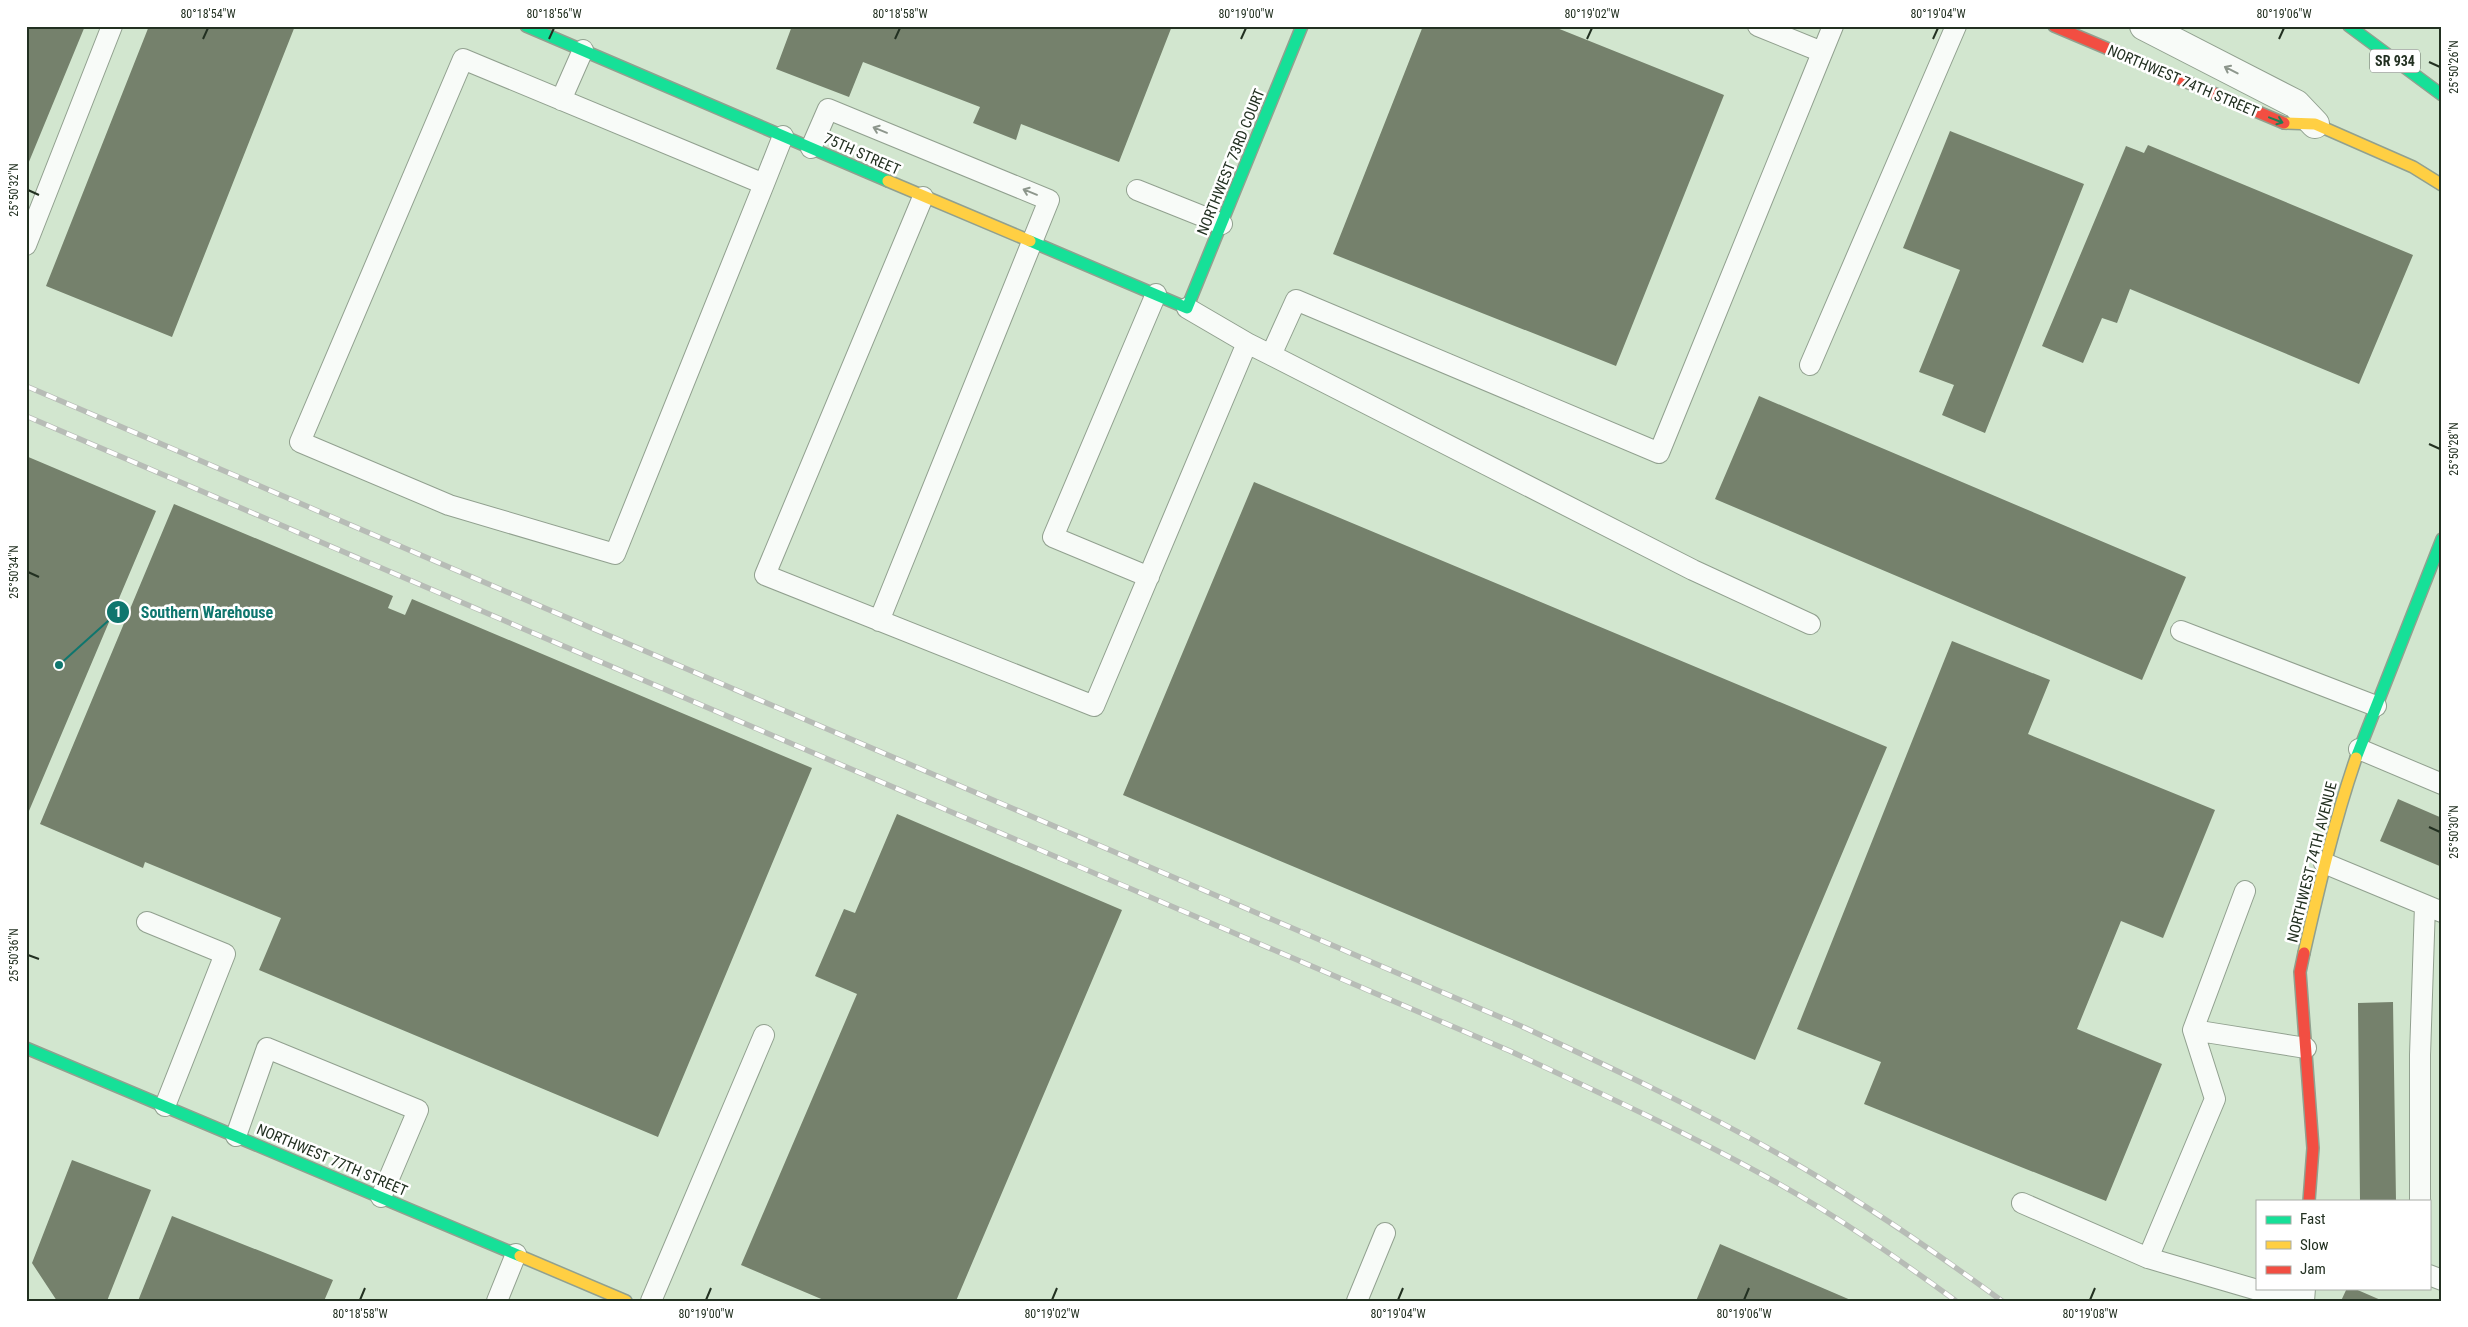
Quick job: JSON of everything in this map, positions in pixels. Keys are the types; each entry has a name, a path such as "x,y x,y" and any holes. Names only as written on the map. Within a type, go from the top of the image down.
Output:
{"street":[{"name":"75TH STREET","path":"526,26 1187,308"},
{"name":"NORTHWEST 73RD COURT","path":"1187,308 1302,26"},
{"name":"NORTHWEST 74TH STREET","path":"2054,26 2283,123 2315,124 2413,167 2442,185"},
{"name":"NORTHWEST 74TH STREET","path":"2144,26 2296,104 2315,124"},
{"name":"SR 934","path":"2349,26 2442,95"},
{"name":"NORTHWEST 74TH AVENUE","path":"2309,1200 2313,1148 2300,972 2324,863 2340,804 2359,749 2442,539"},
{"name":"NORTHWEST 77TH STREET","path":"26,1048 626,1301"}],"lane":[{"path":"26,245 112,26"},
{"path":"1758,26 1822,52"},
{"path":"1271,355 1296,300 1659,453 1833,26"},
{"path":"1810,365 1956,26"},
{"path":"561,100 583,50"},
{"path":"764,184 463,59 300,442 449,506 615,554 764,184 783,136"},
{"path":"811,148 828,109 1049,200 879,621"},
{"path":"1137,190 1222,224"},
{"path":"923,197 764,575 1094,706 1247,343"},
{"path":"1149,577 1053,537 1156,294"},
{"path":"1187,308 1247,343 1693,570 1810,624"},
{"path":"2181,631 2376,706"},
{"path":"2359,749 2442,784"},
{"path":"2324,863 2434,909 2420,1054 2420,1200"},
{"path":"2148,1258 2214,1099 2193,1030 2245,891"},
{"path":"147,922 225,954 165,1106"},
{"path":"2193,1030 2306,1048"},
{"path":"651,1301 764,1035"},
{"path":"236,1136 267,1048 418,1110 381,1197"},
{"path":"2022,1203 2148,1258 2256,1290"},
{"path":"1357,1301 1385,1233"},
{"path":"497,1301 516,1254"},
{"path":"2430,1275 2442,1280"},
{"path":"2257,1290 2295,1301"}],"building":[{"path":"26,26 85,26 26,169"},
{"path":"149,26 295,26 172,337 46,286"},
{"path":"792,26 1172,26 1119,162 1021,124 1016,140 973,123 980,107 863,62 849,97 776,69"},
{"path":"1423,26 1552,26 1724,95 1616,366 1333,254"},
{"path":"1950,131 2084,184 1985,433 1942,415 1954,385 1919,372 1960,270 1903,248"},
{"path":"2148,145 2413,255 2359,384 2130,289 2117,323 2102,318 2083,363 2042,346 2126,146 2144,153"},
{"path":"1759,396 2186,577 2142,680 1715,499"},
{"path":"26,456 156,511 26,818"},
{"path":"1254,482 1887,747 1755,1060 1123,795"},
{"path":"174,504 393,596 388,608 405,615 412,599 812,768 658,1137 259,970 281,918 145,862 143,868 40,824"},
{"path":"1952,641 2050,680 2028,734 2215,810 2163,938 2121,921 2077,1029 2162,1064 2106,1201 1864,1104 1881,1062 1797,1029"},
{"path":"2398,799 2442,818 2442,867 2380,841"},
{"path":"897,814 1122,910 956,1301 826,1301 741,1265 857,994 815,976 844,909 855,913"},
{"path":"2393,1002 2396,1200 2360,1200 2358,1003"},
{"path":"72,1160 151,1190 107,1301 57,1301 32,1263"},
{"path":"172,1216 333,1280 324,1301 138,1301"},
{"path":"1720,1244 1853,1301 1696,1301"},
{"path":"2346,1290 2358,1290 2383,1301 2341,1301"}],"railway":[{"path":"26,386 1554,1041 1687,1105 1784,1157 1840,1190 1895,1226 2002,1301"},
{"path":"26,416 1510,1051 1675,1129 1772,1180 1866,1238 1956,1301"}],"traffic: fast":[{"path":"526,26 888,181"},
{"path":"1030,241 1187,308 1302,26"},
{"path":"2349,26 2442,95"},
{"path":"2356,758 2442,539"},
{"path":"26,1048 520,1256"}],"traffic: slow":[{"path":"2284,123 2315,124 2413,167 2442,185"},
{"path":"888,181 1030,241"},
{"path":"2304,953 2334,830 2356,758"},
{"path":"520,1256 626,1301"}],"traffic: jam":[{"path":"2054,26 2284,123"},
{"path":"2304,953 2300,972 2313,1148 2309,1200"}],"place":[{"name":"Southern Warehouse","path":"59,665"}]}
